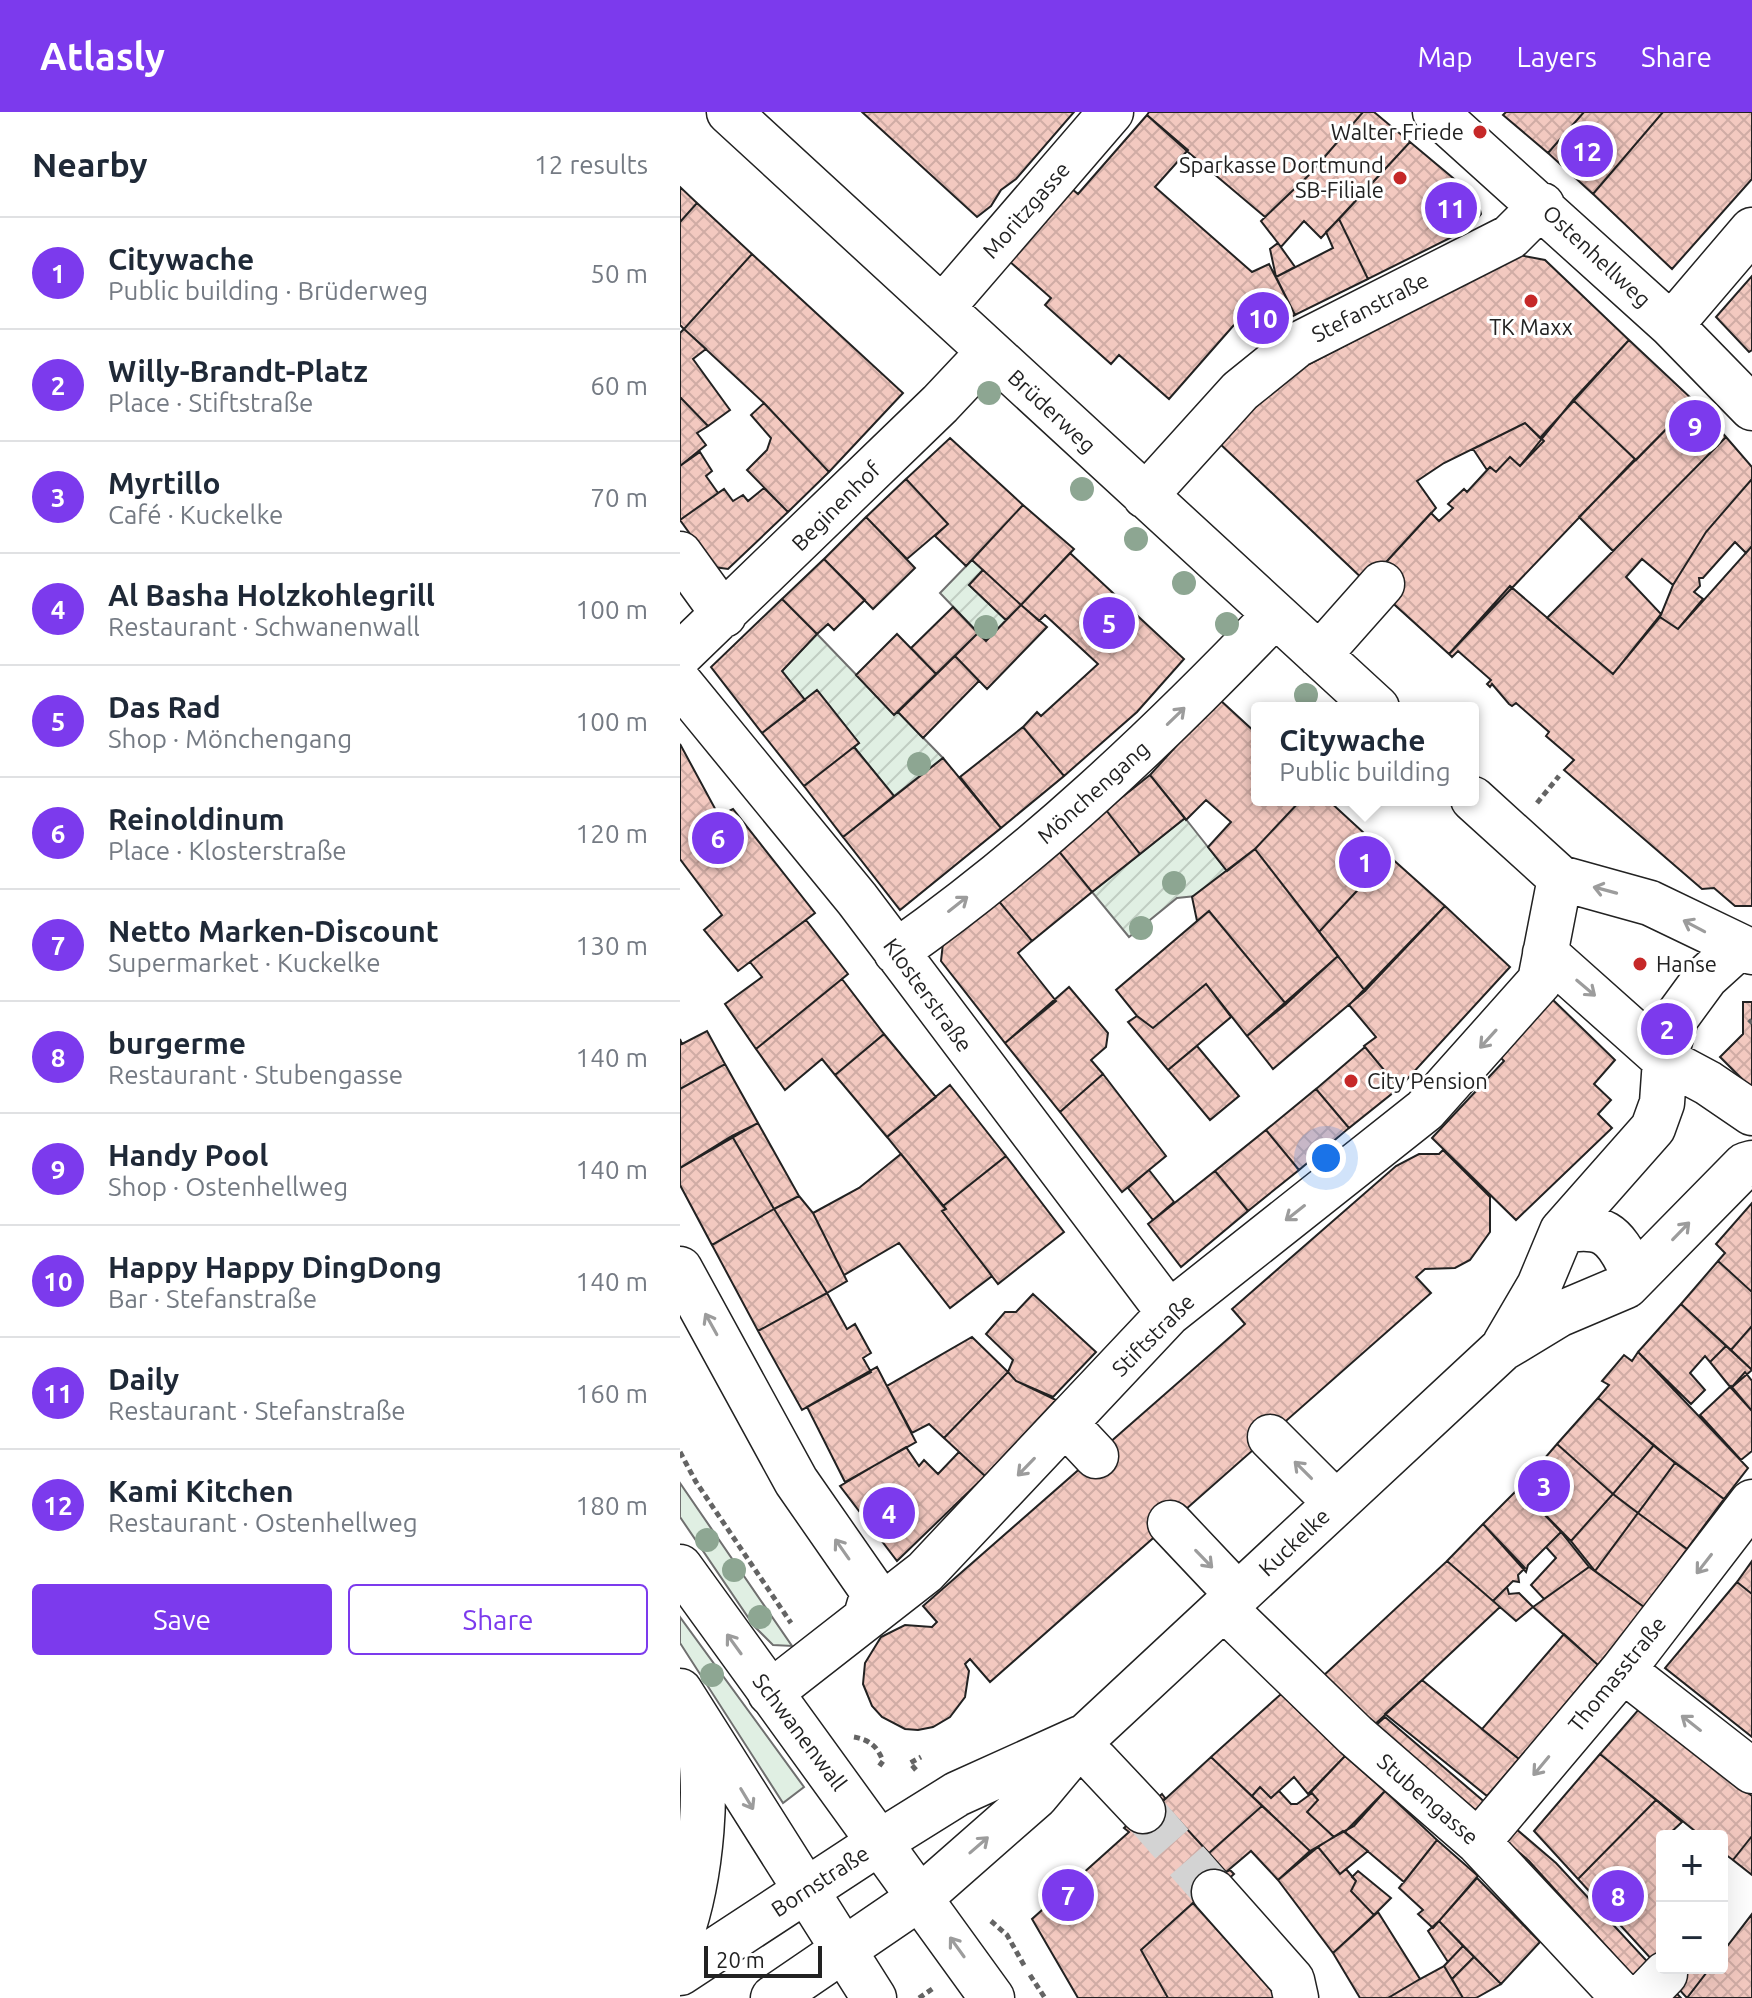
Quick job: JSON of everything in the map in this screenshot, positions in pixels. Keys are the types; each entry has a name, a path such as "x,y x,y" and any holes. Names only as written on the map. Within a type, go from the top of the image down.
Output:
{"street":[{"name":"Brüderweg","path":"729,112 1370,702"},
{"name":"Moritzgasse","path":"942,308 1111,112"},
{"name":"Ostenhellweg","path":"1435,112 1542,205 1671,325 1752,408"},
{"name":"Stefanstraße","path":"1145,496 1240,391 1297,345 1510,237 1542,205"},
{"path":"1671,325 1752,230"},
{"name":"Beginenhof","path":"680,655 940,404 988,353"},
{"path":"680,554 724,615"},
{"path":"1319,655 1382,584"},
{"name":"Mönchengang","path":"896,952 1052,830 1143,748 1275,615"},
{"name":"Klosterstraße","path":"680,683 896,952 1169,1313"},
{"path":"1479,804 1560,878 1650,903 1746,950 1706,977 1676,1018 1665,1060"},
{"path":"1560,878 1542,967 1665,1060 1708,1083 1752,1113"},
{"name":"Stiftstraße","path":"770,1693 925,1572 1067,1425 1169,1313 1425,1110 1542,967"},
{"name":"Kuckelke","path":"1655,1123 1662,1103 1665,1060"},
{"name":"Kuckelke","path":"921,1897 1091,1748 1231,1601 1502,1349 1560,1314 1626,1286 1748,1164 1750,1137 1716,1103 1694,1101 1655,1123 1562,1231 1539,1286 1502,1349"},
{"path":"1562,1231 1589,1226 1618,1240 1631,1269 1626,1286"},
{"path":"680,1269 796,1481 869,1586 872,1596 866,1616"},
{"path":"1067,1425 1096,1456"},
{"path":"1270,1437 1336,1503"},
{"name":"Thomasstraße","path":"1478,1842 1623,1670 1752,1502"},
{"name":"Stubengasse","path":"1170,1523 1231,1601 1355,1735 1478,1842 1575,1963 1633,1992"},
{"name":"Schwanenwall","path":"680,1567 992,1998"},
{"path":"1623,1670 1752,1771"},
{"path":"686,1700 874,1998"},
{"path":"680,1938 695,1877 700,1813 699,1739 686,1700"},
{"path":"1091,1748 1143,1811"},
{"name":"Kuckelke","path":"880,1842 957,1794 1091,1748"},
{"name":"Bornstraße","path":"680,1973 880,1842"},
{"path":"1214,1892 1292,1980 1296,1998"},
{"path":"773,1998 921,1897"}],"path":[{"path":"1533,808 1559,776"},
{"path":"680,1452 696,1482 814,1657"},
{"path":"869,1740 883,1761 877,1771"},
{"path":"1025,1967 1045,1998"}],"green space":[{"path":"972,560 983,570 969,585 1006,620 986,641 940,593"},
{"path":"817,634 894,714 898,712 943,758 894,796 854,747 859,743 818,691 805,700 782,671"},
{"path":"1185,818 1227,871 1196,896 1177,898 1129,937 1092,892"},
{"path":"680,1483 792,1646 773,1645 754,1626 680,1517"},
{"path":"680,1617 804,1787 783,1803 680,1643"}],"building":[{"path":"862,112 1074,112 1016,179 1001,190 991,206 977,217"},
{"path":"1149,112 1363,112 1310,174 1265,217 1147,115"},
{"path":"1363,112 1374,112 1410,142 1321,238 1304,221 1281,247 1261,221 1310,174"},
{"path":"1506,112 1584,112 1548,153 1503,115"},
{"path":"1584,112 1663,112 1593,194 1548,153"},
{"path":"1663,112 1752,112 1752,179 1672,269 1593,194"},
{"path":"1147,115 1188,150 1155,187 1252,272 1269,264 1295,315 1258,333 1241,317 1169,399 1119,355 1111,364 1045,305 1051,298 1009,261 1072,189 1078,194"},
{"path":"1410,142 1477,198 1481,214 1470,228 1368,279 1339,219"},
{"path":"680,187 697,203 680,222"},
{"path":"697,203 752,254 684,329 680,325 680,222"},
{"path":"1339,219 1368,279 1295,315 1276,277 1333,248 1326,232"},
{"path":"1278,243 1295,267 1276,277 1270,249"},
{"path":"752,254 903,393 829,472 764,403 684,329"},
{"path":"1519,255 1545,260 1629,340 1540,438 1525,423 1444,463 1417,481 1436,508 1367,583 1218,442 1290,374"},
{"path":"1752,276 1752,350 1749,352 1716,317"},
{"path":"684,329 706,349 693,359 730,410 708,426 680,397 680,333"},
{"path":"1629,340 1694,401 1636,460 1573,400"},
{"path":"680,397 708,426 697,433 706,445 680,466"},
{"path":"1573,400 1635,459 1449,654 1386,597 1373,576 1431,513 1439,521 1453,508 1448,504 1464,489 1467,492 1490,467 1496,472 1510,457 1520,466"},
{"path":"1694,401 1726,437 1613,551 1579,517"},
{"path":"764,403 829,472 788,512 747,470 767,450 771,438 751,415"},
{"path":"1525,423 1544,441 1520,466 1510,457 1496,472 1490,467 1487,470 1473,449"},
{"path":"1726,437 1752,467 1752,479 1706,532 1673,585 1642,559 1626,577 1661,614 1613,674 1547,618"},
{"path":"950,438 1023,505 966,566 935,536 948,524 906,479"},
{"path":"700,452 712,471 706,476 718,493 680,520 680,466"},
{"path":"906,479 948,524 907,559 866,517"},
{"path":"1752,479 1752,546 1746,553 1735,542 1703,578 1699,578 1700,586 1694,592 1703,599 1678,629 1660,617 1673,585 1706,532"},
{"path":"764,488 788,512 728,569 714,567 680,520 724,489 733,501 743,495 748,501"},
{"path":"1023,505 1074,549 1021,605 972,560"},
{"path":"866,517 915,568 873,609 824,559"},
{"path":"1752,546 1752,906 1735,906 1714,888 1702,889 1564,770 1574,760 1546,736 1549,732 1516,703 1512,706 1509,704 1492,684 1490,687 1487,684 1491,680 1458,651 1452,657 1449,654 1510,586 1613,674 1660,617 1678,629"},
{"path":"1070,553 1184,659 1137,712 1064,776 1023,727 1037,712 1041,716 1098,664 1045,615 1039,621 1021,605"},
{"path":"824,559 865,600 834,630 828,624 817,634 782,599"},
{"path":"983,570 1021,605 1006,620 969,585"},
{"path":"782,599 817,634 782,671 805,700 762,733 711,667"},
{"path":"1021,605 1047,627 987,689 955,656 978,633 986,641"},
{"path":"953,607 978,633 936,674 911,648"},
{"path":"897,634 936,674 894,715 856,675"},
{"path":"955,656 979,681 923,738 898,712"},
{"path":"817,690 859,743 804,786 762,733"},
{"path":"1219,699 1251,728 1251,806 1295,806 1255,849 1227,871 1208,847 1231,822 1206,800 1186,820 1150,775"},
{"path":"1023,727 1064,776 1001,828 960,777"},
{"path":"680,744 719,816 733,809 815,913 738,971 704,930 722,915 680,859"},
{"path":"854,747 894,796 843,837 804,786"},
{"path":"943,758 1001,828 900,910 843,837"},
{"path":"1150,775 1185,818 1140,854 1106,810"},
{"path":"1295,806 1335,806 1389,856 1319,932 1255,849"},
{"path":"1106,810 1140,854 1092,892 1057,849"},
{"path":"1057,849 1092,892 1032,941 997,899"},
{"path":"1255,849 1338,956 1286,1004 1209,911 1197,921 1192,897"},
{"path":"1389,856 1445,906 1365,991 1319,932"},
{"path":"997,899 1032,941 1018,953 1056,1001 1005,1043 941,961 943,943"},
{"path":"1445,906 1510,967 1399,1088 1364,1046 1376,1037 1349,1005"},
{"path":"1209,911 1286,1004 1247,1036 1206,984 1153,1028 1137,1016 1116,990"},
{"path":"806,920 848,974 756,1049 725,1004 762,977 750,962"},
{"path":"1338,956 1365,991 1273,1069 1247,1036"},
{"path":"842,979 884,1034 835,1075 822,1059 785,1090 756,1049"},
{"path":"1206,984 1231,1017 1168,1070 1128,1022 1137,1016 1153,1028"},
{"path":"1069,987 1108,1033 1106,1047 1091,1060 1103,1074 1060,1112 1005,1043"},
{"path":"1551,998 1615,1060 1594,1084 1611,1100 1598,1114 1612,1128 1516,1220 1432,1138 1504,1061 1497,1054"},
{"path":"1743,1002 1752,1002 1752,1112 1743,1112 1743,1080 1720,1057 1743,1034"},
{"path":"707,1031 725,1064 680,1089 680,1039 682,1044"},
{"path":"884,1034 936,1097 887,1137 835,1075"},
{"path":"1197,1046 1239,1096 1210,1120 1168,1070"},
{"path":"1365,1047 1399,1088 1349,1128 1316,1089"},
{"path":"725,1064 758,1123 680,1168 680,1089"},
{"path":"1103,1074 1166,1156 1122,1192 1060,1112"},
{"path":"950,1085 1006,1156 943,1206 887,1137"},
{"path":"1316,1089 1349,1128 1299,1170 1266,1130"},
{"path":"758,1123 799,1196 774,1209 732,1136"},
{"path":"1266,1130 1299,1170 1248,1211 1215,1171"},
{"path":"732,1136 774,1209 712,1245 680,1185 680,1168"},
{"path":"1443,1150 1490,1197 1490,1232 1470,1260 1455,1268 1425,1269 1416,1277 1431,1293 990,1682 970,1659 965,1664 969,1671 965,1697 950,1717 933,1727 918,1730 905,1729 882,1717 872,1706 863,1684 865,1663 881,1637 905,1625 932,1627 937,1622 923,1606 1245,1324 1232,1309 1396,1166 1419,1154 1439,1154"},
{"path":"901,1154 946,1209 942,1211 992,1276 950,1308 899,1243 844,1275 813,1213 859,1188"},
{"path":"1006,1156 1064,1232 998,1284 942,1211 946,1209 943,1206"},
{"path":"1149,1170 1174,1202 1153,1220 1128,1188"},
{"path":"1215,1171 1248,1211 1181,1267 1148,1224"},
{"path":"799,1196 813,1213 847,1281 827,1293 774,1209"},
{"path":"1752,1203 1752,1292 1718,1261 1725,1253 1716,1244"},
{"path":"774,1209 827,1293 758,1331 712,1245"},
{"path":"1718,1261 1752,1292 1752,1326 1731,1350 1681,1304"},
{"path":"827,1293 847,1329 855,1324 871,1353 863,1358 871,1372 802,1410 758,1331"},
{"path":"1033,1294 1096,1352 1053,1397 1016,1381 1008,1372 1013,1360 986,1334 1005,1312 1016,1312"},
{"path":"1681,1304 1726,1346 1710,1362 1705,1356 1690,1373 1705,1390 1691,1404 1638,1352"},
{"path":"1752,1326 1752,1370 1731,1350"},
{"path":"972,1337 1008,1372 944,1438 929,1424 912,1433 887,1386"},
{"path":"1726,1346 1752,1370 1731,1388 1710,1362"},
{"path":"1638,1352 1748,1468 1724,1499 1660,1451 1598,1398 1609,1385 1602,1381 1624,1355 1632,1361"},
{"path":"877,1367 916,1442 845,1482 807,1407"},
{"path":"1008,1372 1016,1381 1056,1400 985,1476 944,1438"},
{"path":"1745,1372 1752,1381 1752,1411 1731,1388"},
{"path":"1731,1386 1752,1411 1752,1451 1741,1460 1700,1415"},
{"path":"1598,1398 1654,1445 1613,1494 1557,1444"},
{"path":"1557,1444 1613,1494 1571,1541 1519,1488"},
{"path":"1654,1445 1675,1463 1638,1513 1613,1494"},
{"path":"906,1447 919,1466 924,1460 938,1474 959,1452 985,1476 897,1561 840,1486"},
{"path":"1675,1463 1724,1499 1687,1549 1638,1513"},
{"path":"1519,1488 1561,1532 1528,1565 1526,1572 1483,1524"},
{"path":"1613,1494 1638,1513 1595,1571 1571,1541"},
{"path":"1638,1513 1687,1549 1644,1607 1595,1571"},
{"path":"1483,1524 1525,1568 1518,1575 1519,1582 1513,1581 1493,1601 1447,1561"},
{"path":"1561,1532 1589,1567 1544,1599 1531,1585 1556,1558 1546,1547"},
{"path":"1447,1561 1500,1607 1371,1728 1323,1676"},
{"path":"1752,1561 1752,1594 1737,1582"},
{"path":"1589,1567 1644,1607 1598,1665 1533,1607"},
{"path":"1737,1582 1752,1594 1752,1737 1665,1668"},
{"path":"1507,1587 1509,1594 1519,1593 1533,1607 1516,1621 1493,1601"},
{"path":"1564,1634 1598,1665 1519,1759 1482,1729"},
{"path":"1422,1680 1519,1759 1487,1796 1385,1714"},
{"path":"1281,1694 1345,1756 1308,1794 1294,1777 1271,1798 1260,1787 1252,1796 1211,1757"},
{"path":"1639,1709 1752,1796 1752,1836 1733,1860 1728,1856 1728,1830 1694,1830 1600,1754"},
{"path":"1385,1717 1556,1863 1681,1998 1653,1998 1529,1861 1374,1727"},
{"path":"1600,1754 1656,1800 1578,1879 1534,1831"},
{"path":"1345,1756 1385,1791 1354,1826 1334,1837 1307,1812 1318,1800 1311,1792"},
{"path":"1211,1757 1262,1806 1209,1853 1162,1802"},
{"path":"1260,1787 1271,1798 1279,1791 1291,1804 1297,1804 1312,1793 1318,1800 1307,1812 1334,1837 1310,1851 1252,1796"},
{"path":"1385,1791 1437,1840 1404,1882 1345,1832"},
{"path":"1162,1794 1165,1798 1162,1802 1226,1872 1230,1870 1234,1874 1197,1907 1193,1903 1141,1950 1168,1998 1078,1998 1032,1919 1129,1832 1124,1828"},
{"path":"1656,1800 1682,1822 1673,1830 1656,1830 1656,1964 1578,1879"},
{"path":"1262,1806 1310,1851 1278,1880 1251,1851 1226,1872 1209,1853"},
{"path":"1343,1831 1368,1851 1340,1874 1318,1847"},
{"path":"1752,1836 1752,1875 1733,1860"},
{"path":"1437,1840 1478,1876 1433,1928 1418,1914 1423,1910 1399,1888"},
{"path":"1318,1847 1340,1874 1346,1869 1356,1881 1351,1891 1374,1915 1333,1953 1278,1880"},
{"path":"1358,1871 1391,1898 1374,1915 1351,1891 1356,1881 1352,1877"},
{"path":"1477,1878 1540,1942 1501,1984 1439,1921"},
{"path":"1193,1903 1278,1998 1168,1998 1141,1950"},
{"path":"1378,1912 1420,1979 1388,1998 1360,1998 1333,1953"},
{"path":"1752,1914 1752,1998 1687,1998 1705,1974 1728,1974 1728,1945"},
{"path":"1439,1921 1463,1946 1448,1962 1428,1931"},
{"path":"1463,1946 1474,1957 1452,1979 1444,1966"},
{"path":"1474,1957 1501,1984 1476,1998 1463,1998 1452,1979"},
{"path":"1444,1966 1463,1998 1388,1998 1420,1979"},
{"path":"1665,1974 1705,1974 1687,1998"}],"tunnel":[{"path":"1143,1811 1214,1892"}],"place":[{"name":"Walter Friede","path":"1480,132"},
{"name":"Kami Kitchen","path":"1587,151"},
{"name":"Sparkasse Dortmund SB-Filiale","path":"1400,178"},
{"name":"Daily","path":"1451,208"},
{"name":"TK Maxx","path":"1531,301"},
{"name":"Happy Happy DingDong","path":"1263,318"},
{"name":"Handy Pool","path":"1695,426"},
{"name":"Das Rad","path":"1109,623"},
{"name":"Reinoldinum","path":"718,838"},
{"name":"Citywache","path":"1365,862"},
{"name":"Hanse","path":"1640,964"},
{"name":"Willy-Brandt-Platz","path":"1667,1029"},
{"name":"City Pension","path":"1351,1081"},
{"name":"Myrtillo","path":"1544,1486"},
{"name":"Al Basha Holzkohlegrill","path":"889,1513"},
{"name":"Netto Marken-Discount","path":"1068,1895"},
{"name":"burgerme","path":"1618,1896"}]}
